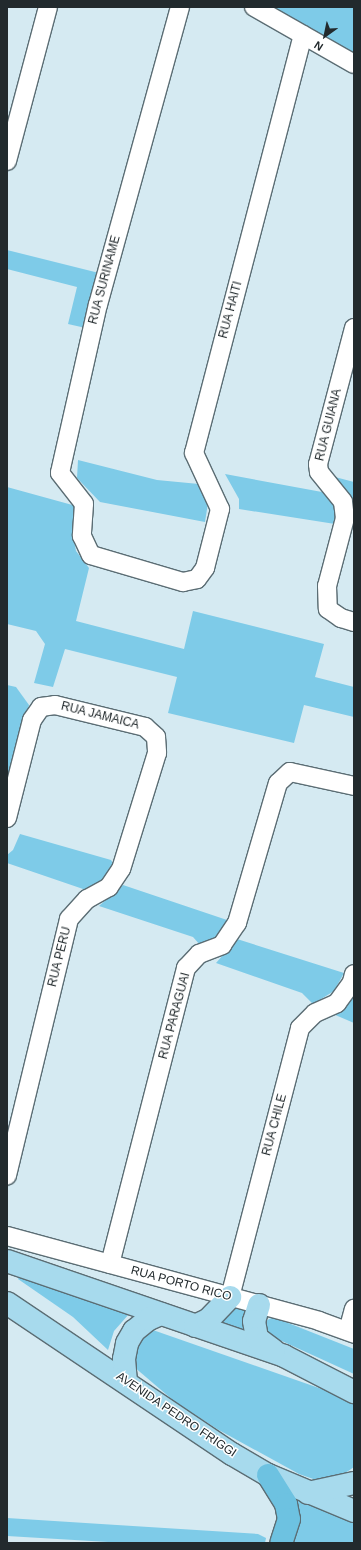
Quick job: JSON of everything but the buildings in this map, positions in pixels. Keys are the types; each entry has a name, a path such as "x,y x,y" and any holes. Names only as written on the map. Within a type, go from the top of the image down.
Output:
{"highway":[{"path":"268,1475 286,1504 289,1519 281,1543"}],"main road":[{"path":"7,1261 284,1356"},
{"path":"195,1326 208,1320 230,1297"},
{"name":"AVENIDA PEDRO FRIGGI","path":"7,1303 226,1450 268,1475 354,1511"},
{"path":"259,1305 254,1321 257,1338 265,1346 354,1392"},
{"path":"126,1382 124,1359 127,1343 134,1331 161,1314"},
{"path":"308,1493 354,1482"}],"street":[{"path":"7,160 48,7"},
{"name":"RUA SURINAME","path":"180,7 98,304 61,461 60,473 84,504 82,536 85,548 90,555 183,582 197,579"},
{"path":"254,7 354,64"},
{"name":"RUA HAITI","path":"197,579 205,568 220,509 194,453 303,35"},
{"name":"RUA GUIANA","path":"354,328 318,464 319,472 343,502 345,518 327,586 328,609 341,618 354,622"},
{"name":"RUA JAMAICA","path":"7,818 32,720 41,707 55,705 145,727 156,737"},
{"name":"RUA PERU","path":"7,1176 70,919 87,899 109,887 121,869 157,753 156,737"},
{"name":"RUA PARAGUAI","path":"110,1264 186,968 199,954 222,945 237,923 278,783 290,772 354,786"},
{"name":"RUA CHILE","path":"230,1297 300,1028 315,1013 337,1002 352,982 354,974"},
{"name":"RUA PORTO RICO","path":"7,1236 259,1305 351,1333"},
{"path":"351,1333 354,1309"}],"shaded area":[{"path":"269,7 354,7 354,53"},
{"path":"7,250 103,274 90,329 68,324 77,287 7,269"},
{"path":"78,460 157,480 199,484 208,503 205,522 100,502 77,478"},
{"path":"225,474 322,492 335,503 335,524 239,509 239,499"},
{"path":"335,477 354,482 354,504 352,500"},
{"path":"7,487 76,506 72,529 76,551 89,568 76,621 184,649 193,611 324,644 315,677 354,687 354,717 304,705 294,743 168,713 177,677 65,649 53,687 34,683 45,644 36,631 7,624"},
{"path":"7,685 16,687 29,705 7,803"},
{"path":"20,834 111,860 115,866 111,875 86,890 7,863 7,855 13,850"},
{"path":"123,885 230,921 222,934 201,946 193,937 99,906"},
{"path":"237,939 344,973 334,991 313,1004 302,993 216,963"},
{"path":"354,992 354,1023 333,1014"},
{"path":"19,1275 129,1314 114,1331 108,1350 73,1317 18,1279"},
{"path":"229,1304 247,1308 249,1333 219,1323 229,1315"},
{"path":"273,1317 354,1349 354,1374 273,1337 264,1329 264,1322"},
{"path":"150,1329 336,1394 354,1404 354,1467 341,1476 328,1479 316,1480 299,1474 217,1429 174,1401 133,1366 133,1343"},
{"path":"298,1499 354,1520 354,1543 287,1543 298,1511"},
{"path":"7,1518 258,1534 266,1538 265,1543 125,1543 7,1536"}]}
